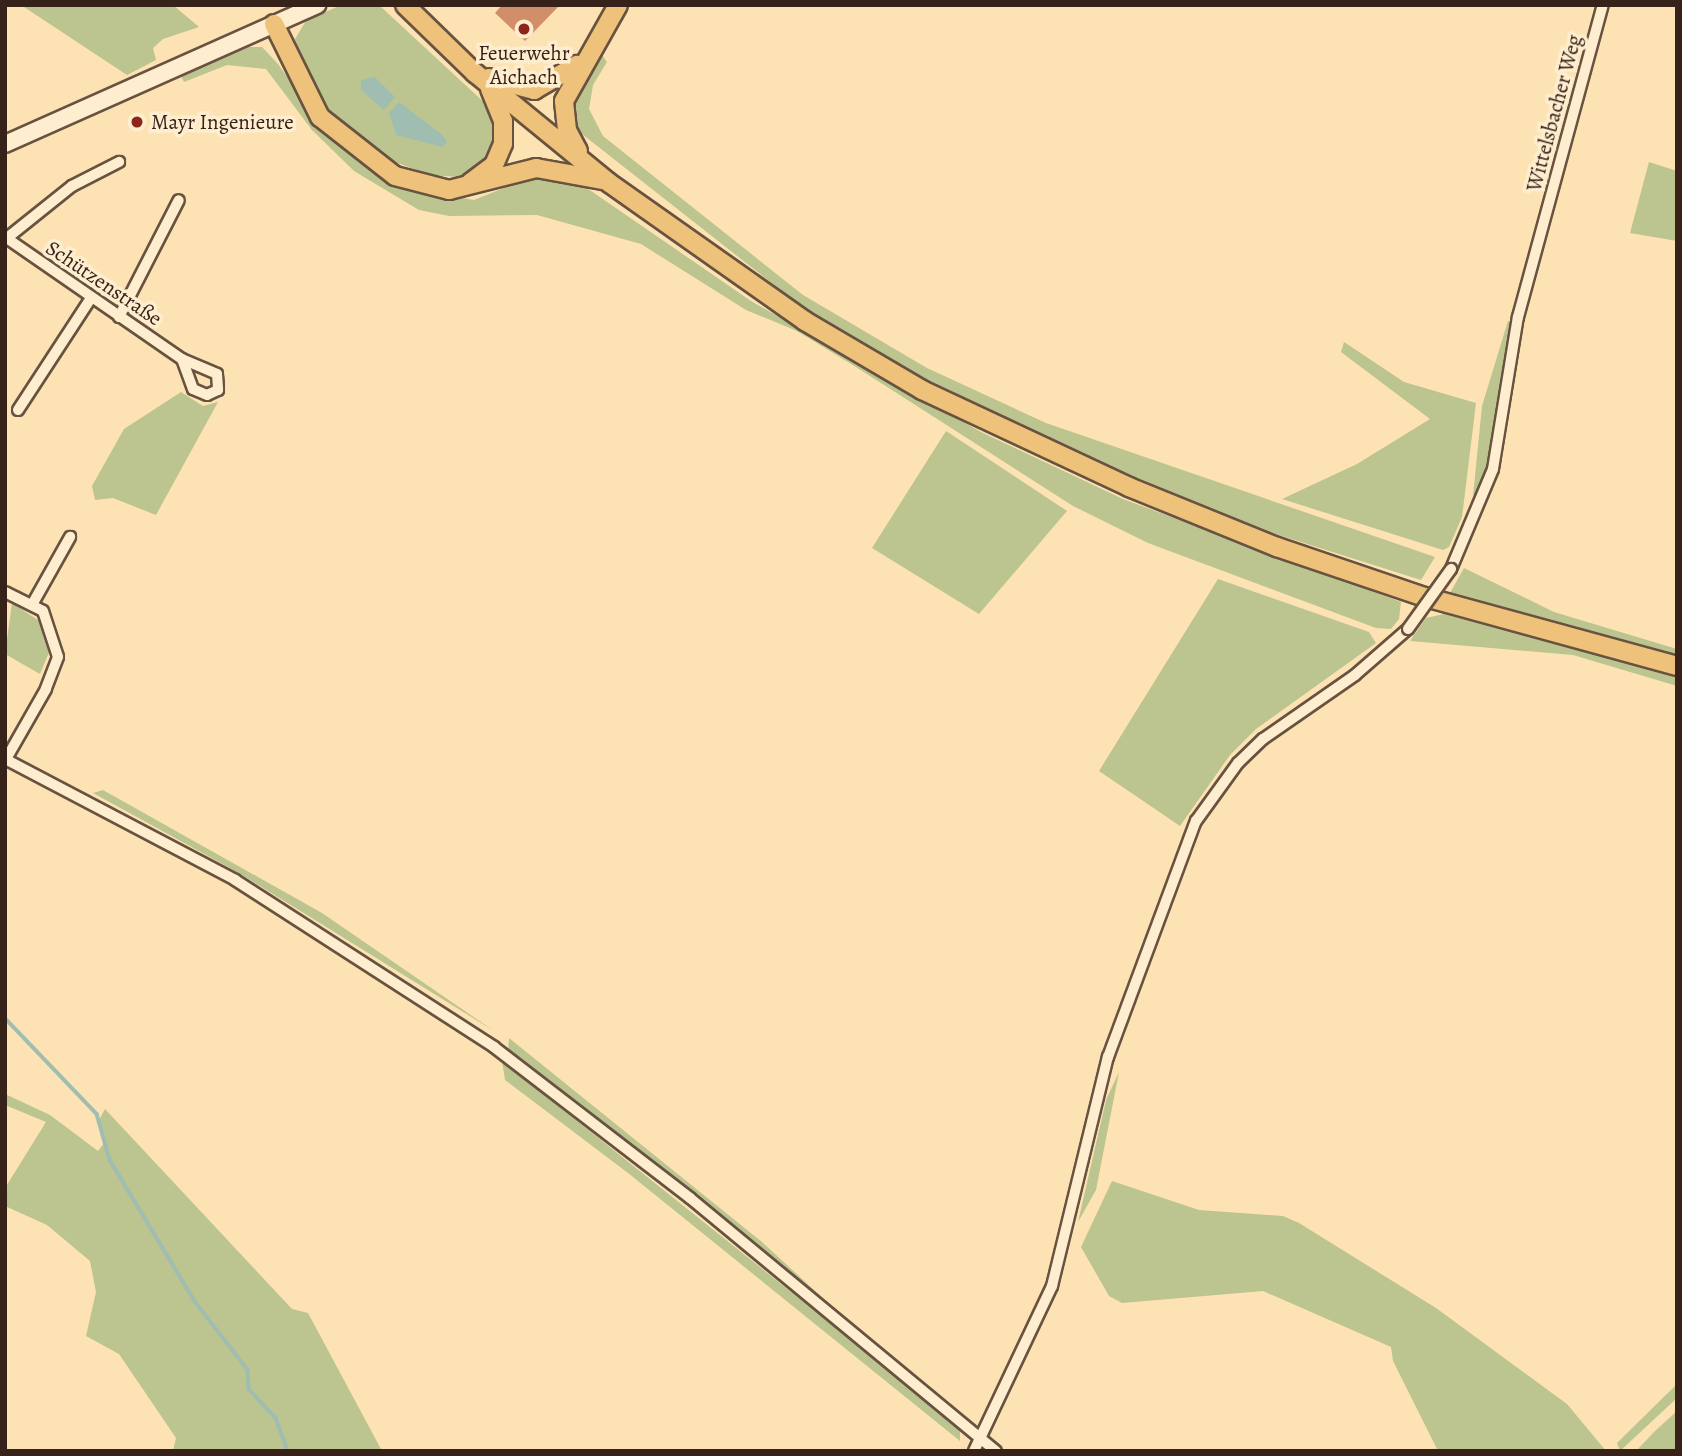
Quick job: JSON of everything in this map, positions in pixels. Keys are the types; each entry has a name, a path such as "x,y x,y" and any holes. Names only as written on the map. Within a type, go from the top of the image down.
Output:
{"highway":[{"path":"405,5 482,79 608,182 805,321 998,429 1277,547 1425,597 1677,666"},
{"path":"586,163 566,130 563,111 584,60 618,5"},
{"path":"274,24 301,86 331,129 396,176 425,187 460,188 548,167 608,182"},
{"path":"482,79 534,90 584,60"},
{"path":"460,188 489,170 502,151 503,121 482,79"}],"main road":[{"path":"5,144 121,89 317,5"}],"street":[{"name":"Wittelsbacher Weg","path":"974,1451 1052,1286 1108,1058 1196,821 1238,763 1264,738 1355,675 1408,629 1451,569 1493,469 1518,317 1603,5"},
{"path":"6,237 72,186 119,162"},
{"path":"119,317 179,200"},
{"name":"Schützenstraße","path":"6,237 183,359"},
{"path":"18,410 91,298"},
{"path":"33,603 70,537"},
{"path":"5,592 33,603 49,620 58,657 46,688 6,759 235,880 494,1047 690,1198 996,1451"}],"green space":[{"path":"21,5 173,5 199,27 163,39 153,48 156,60 127,75"},
{"path":"341,5 379,5 488,106 497,135 481,166 459,177 430,175 392,161 350,134 313,90 295,39 306,21"},
{"path":"249,47 262,47 278,64 336,144 393,186 474,200 524,180 555,176 578,182 751,301 981,432 1123,499 1401,602 1399,619 1391,629 1376,628 1148,543 1073,506 797,331 746,310 641,244 537,215 449,216 419,210 354,171 312,130 266,69 227,65 184,82 180,74"},
{"path":"602,55 607,62 593,85 589,109 603,136 803,295 927,368 1046,423 1435,557 1421,580 1263,530 1095,460 922,377 797,303 582,134 574,120 575,94"},
{"path":"1649,162 1677,171 1677,241 1630,233"},
{"path":"1508,321 1513,322 1501,412 1480,491 1473,496 1482,406"},
{"path":"1344,342 1404,382 1476,403 1462,517 1449,547 1443,550 1282,499 1357,464 1430,419 1341,352"},
{"path":"181,392 203,406 218,402 156,515 113,498 95,500 92,486 124,429"},
{"path":"946,431 1067,511 979,614 872,548"},
{"path":"1464,568 1554,612 1677,649 1677,656 1450,593"},
{"path":"1218,579 1369,632 1376,643 1256,729 1230,755 1180,826 1099,771"},
{"path":"12,603 41,622 50,650 40,674 5,654"},
{"path":"1444,614 1677,675 1677,686 1573,655 1410,641 1426,618"},
{"path":"103,790 322,913 494,1031 239,873 93,793"},
{"path":"509,1038 762,1242 826,1301 508,1051"},
{"path":"502,1061 960,1427 960,1441 628,1173 505,1080"},
{"path":"1119,1072 1096,1190 1078,1222 1106,1100"},
{"path":"5,1094 50,1115 98,1151 104,1143 98,1122 105,1109 292,1309 308,1313 382,1451 173,1451 176,1438 119,1354 86,1336 96,1292 90,1261 47,1225 5,1206 5,1188 46,1122 5,1105"},
{"path":"1112,1181 1199,1210 1283,1216 1299,1223 1436,1308 1567,1404 1606,1451 1438,1451 1393,1361 1391,1347 1263,1291 1122,1303 1109,1296 1081,1247"},
{"path":"1677,1384 1677,1398 1620,1451 1617,1443"},
{"path":"1677,1411 1677,1451 1636,1451 1655,1431"}],"shaded area":[{"path":"375,77 395,97 384,110 361,90 361,80"},
{"path":"399,102 441,134 447,141 443,147 396,135 389,113"}],"building":[{"name":"Feuerwehr Aichach","path":"502,5 560,5 525,41 495,13"}],"waterway":[{"path":"5,1018 97,1114 110,1160 194,1300 248,1370 249,1389 276,1418 288,1451"}],"place":[{"name":"Feuerwehr Aichach","path":"524,29"},
{"name":"Mayr Ingenieure","path":"137,122"}]}
